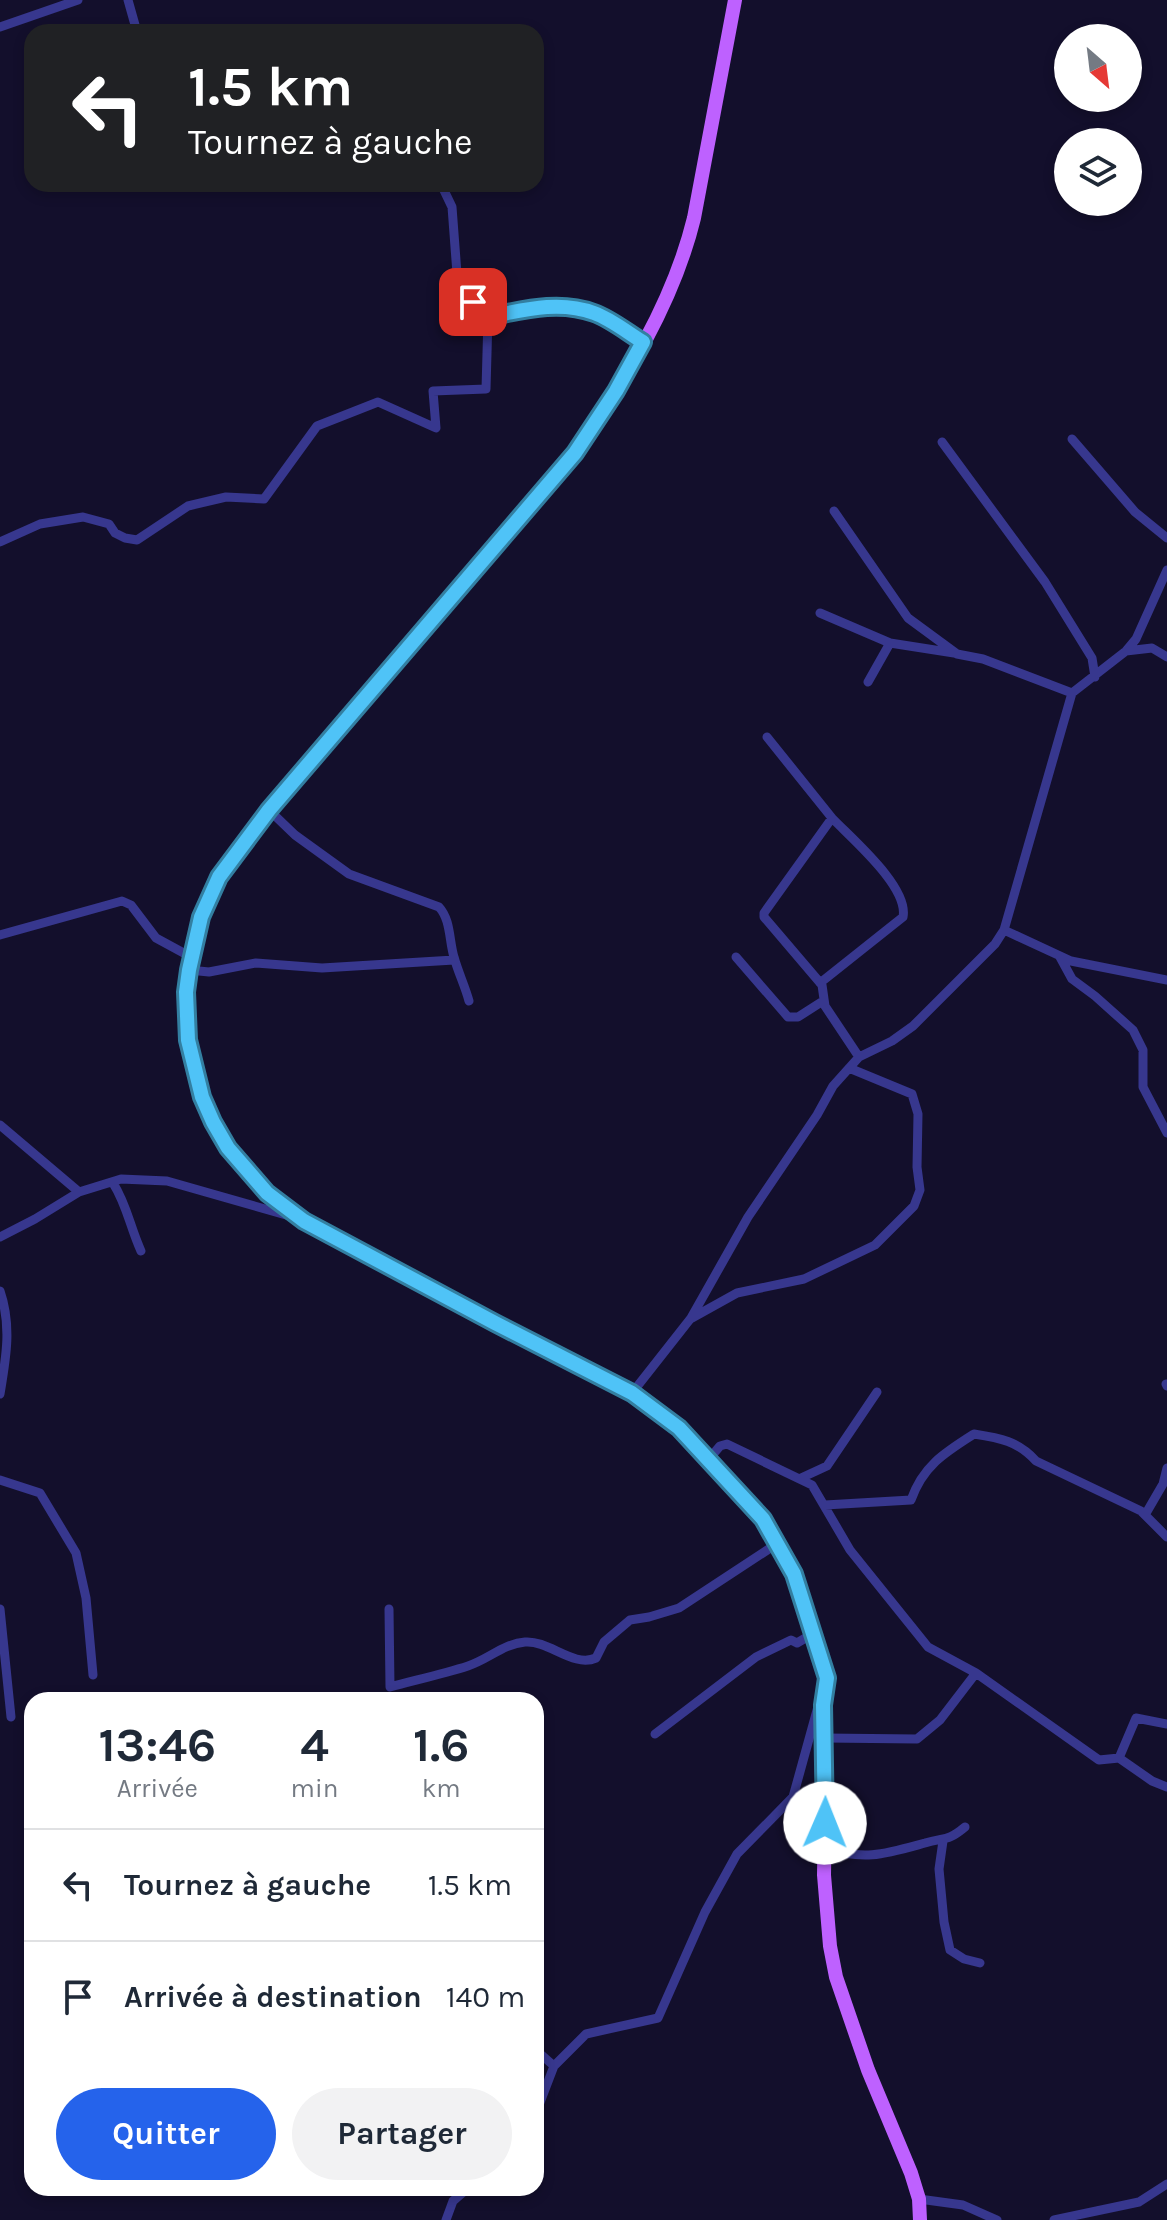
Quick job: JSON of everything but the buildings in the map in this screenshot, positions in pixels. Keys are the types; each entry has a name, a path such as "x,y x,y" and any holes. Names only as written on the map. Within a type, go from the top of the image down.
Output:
{"main road":[{"path":"735,0 687,248 666,299 616,391 575,453 269,810 234,855 213,889 201,917 186,992 188,1040 207,1109 228,1148 267,1193 304,1221 632,1393 679,1428 763,1519 778,1543 794,1574 827,1678 823,1705 824,1875 836,1977 868,2070 919,2199 920,2220"}],"street":[{"path":"0,16 5,19 68,0"},
{"path":"0,27 78,0"},
{"path":"128,0 135,24"},
{"path":"0,542 40,524 83,517 109,524 115,533 137,540 188,506 226,497 264,499 317,426 378,402 436,428 433,391 486,389 488,317 458,287 452,207 445,192"},
{"path":"488,317 569,306 597,314 643,342"},
{"path":"1072,439 1135,512 1167,538"},
{"path":"942,442 1045,582 1092,658 1095,677"},
{"path":"834,511 908,618 957,654"},
{"path":"632,1393 691,1318 748,1217 833,1086 859,1057 892,1041 913,1026 995,944 1004,930 1072,693 1126,651 1142,629 1167,570"},
{"path":"820,613 890,643 983,659 1072,693"},
{"path":"868,682 890,643"},
{"path":"1126,651 1152,648 1167,657"},
{"path":"767,737 832,818 876,863 903,900 905,908 903,917 820,983"},
{"path":"269,810 295,835 349,874 439,907 447,919 454,960 464,980 469,1001"},
{"path":"832,818 764,913 765,921 820,983 823,1001 859,1057"},
{"path":"0,935 122,901 131,905 156,938 190,964 209,972 256,963 322,968 454,960"},
{"path":"1004,930 1060,957 1167,980"},
{"path":"736,957 788,1017 798,1017 823,1001"},
{"path":"1060,957 1072,979 1133,1030 1143,1050 1143,1087 1167,1133"},
{"path":"691,1318 737,1293 804,1279 875,1245 914,1206 920,1190 918,1114 912,1094 849,1068"},
{"path":"0,1125 79,1192"},
{"path":"0,1237 79,1192 121,1179 167,1181 304,1221"},
{"path":"113,1183 129,1210 128,1223 141,1251"},
{"path":"0,1291 8,1330 0,1394"},
{"path":"801,1478 827,1466 877,1392"},
{"path":"825,1505 911,1500 919,1478 936,1460 974,1434 1007,1439 1024,1448 1036,1461 1107,1493 1145,1515 1167,1537"},
{"path":"709,1459 720,1446 727,1444 812,1485 850,1550 928,1647 976,1673 1099,1760 1119,1758 1152,1781 1167,1787"},
{"path":"1145,1515 1163,1484 1167,1468"},
{"path":"0,1480 40,1493 76,1553 86,1598 93,1675"},
{"path":"389,1609 390,1687 471,1665 508,1644 531,1642 581,1660 590,1660 596,1658 604,1642 630,1620 679,1608 778,1543"},
{"path":"0,1609 11,1717"},
{"path":"655,1734 756,1657 791,1640 797,1643 814,1633"},
{"path":"825,1738 917,1739 940,1720 976,1673"},
{"path":"544,2092 554,2066 586,2034 658,2018 705,1912 737,1854 793,1797 827,1678"},
{"path":"1119,1758 1136,1718 1167,1724"},
{"path":"824,1848 862,1857 888,1854 928,1841 943,1841 965,1827"},
{"path":"943,1841 939,1869 950,1950 964,1959 980,1963"},
{"path":"544,2057 554,2066"},
{"path":"1054,2220 1139,2202 1167,2184"},
{"path":"446,2220 453,2201 459,2196"},
{"path":"919,2199 963,2205 997,2220"}],"route":[{"path":"473,302 488,317 569,306 597,314 643,342 616,391 575,453 269,810 219,877 201,917 186,992 188,1040 194,1070 202,1097 228,1148 267,1193 304,1221 632,1393 679,1428 763,1519 794,1574 827,1678 823,1705 825,1823"}]}
